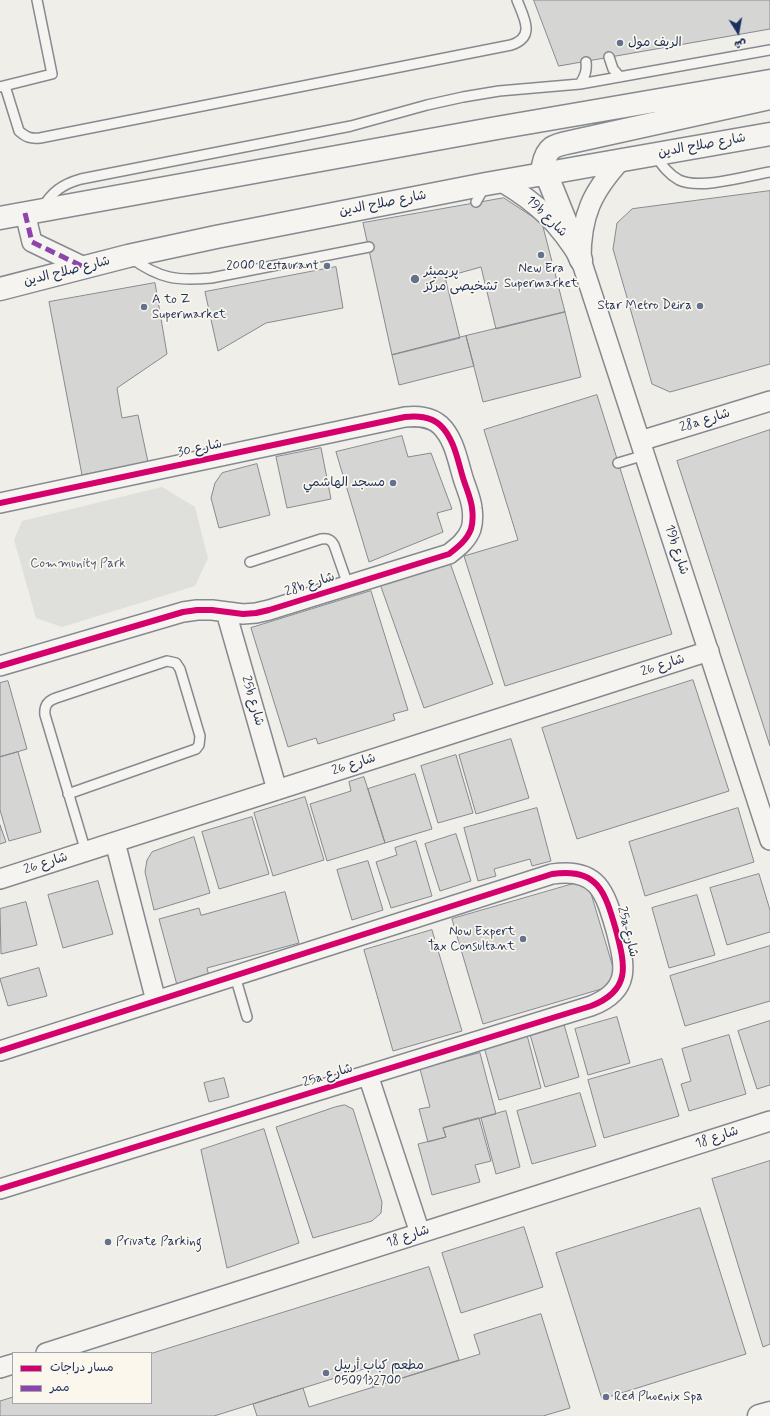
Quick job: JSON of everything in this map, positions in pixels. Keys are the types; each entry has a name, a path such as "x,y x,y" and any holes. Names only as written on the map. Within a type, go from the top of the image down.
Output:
{"main road":[{"path":"15,213 770,81"},
{"path":"581,260 545,174 543,166 544,156 551,148 560,144 770,98"},
{"name":"شارع صلاح الدين","path":"0,289 128,256 216,237 488,189 545,174 766,133"},
{"path":"759,1416 770,1413"}],"street":[{"name":"19b شارع","path":"581,260 581,238 585,216 594,196 606,177 621,160"},
{"name":"19b شارع","path":"488,189 522,193 556,223 581,260 770,840"},
{"path":"15,213 32,242 84,267"},
{"name":"28a شارع","path":"642,448 770,401"},
{"name":"28b شارع","path":"0,666 183,612 212,610 243,614 256,613 449,554 465,540 471,530 473,518 472,507 452,443 447,433 439,424 429,418 417,416 405,417"},
{"name":"شارع 30","path":"0,503 405,417"},
{"name":"25b شارع","path":"226,612 277,790"},
{"name":"شارع 26","path":"0,879 709,652"},
{"path":"115,842 156,1000"},
{"name":"25a شارع","path":"0,1051 552,874 566,872 581,874 594,882 604,893 622,953 624,967 621,980 614,992 604,1001 591,1006 0,1189"},
{"name":"25a شارع","path":"368,1075 420,1233"},
{"name":"شارع 18","path":"49,1352 770,1121"},
{"path":"0,1368 12,1364"}],"lane":[{"path":"37,0 52,74 3,87 19,131 24,136 32,139 511,45 519,42 524,36 527,28 517,0"},
{"path":"15,213 48,199 57,190 68,183 81,179 351,126 427,105 463,97 499,91 580,84 770,50"},
{"path":"609,58 613,69 620,77"},
{"path":"580,84 585,76 587,68 586,62"},
{"path":"655,154 665,170 679,180 696,184 770,172"},
{"path":"128,256 146,269 167,277 189,280 211,278 369,247"},
{"path":"618,463 642,448"},
{"path":"250,562 321,539 329,539 334,545 348,585"},
{"path":"68,794 196,749 199,745 200,736 180,669 176,663 167,661 50,700 46,704 45,715 68,794 86,852"},
{"path":"235,976 247,1017"}],"green space":[{"name":"Community Park","path":"162,487 195,507 208,558 195,586 62,627 36,618 14,540 22,521"}],"building":[{"name":"الريف مول","path":"534,0 770,0 770,29 559,66"},
{"name":"Star Metro Deira","path":"770,191 770,364 670,392 652,384 613,249 617,223 632,209"},
{"path":"504,198 542,223 565,312 496,329 481,267 445,277 460,338 392,355 363,223"},
{"path":"336,267 343,308 266,323 218,351 205,292"},
{"path":"155,283 167,354 117,388 122,418 138,415 148,462 82,475 49,302"},
{"path":"565,312 581,377 483,402 466,336"},
{"path":"466,336 474,366 399,385 392,355"},
{"path":"597,395 672,634 505,686 464,556 518,540 484,430"},
{"path":"770,430 770,746 677,461"},
{"name":"مسجد الهاشمي","path":"402,436 408,457 431,453 452,509 437,513 443,532 369,562 336,452"},
{"path":"321,448 331,499 287,508 276,457"},
{"path":"257,464 270,515 219,528 211,498 215,483 222,473"},
{"path":"449,560 493,684 424,708 380,584"},
{"path":"371,591 408,710 393,714 395,720 318,744 316,738 288,747 251,628"},
{"path":"693,680 729,791 577,839 542,728"},
{"path":"8,681 27,749 0,757 0,683"},
{"path":"511,739 529,798 476,814 459,755"},
{"path":"18,752 41,832 9,841 0,810 0,757"},
{"path":"456,755 473,813 438,823 421,766"},
{"path":"415,774 432,829 385,843 368,789"},
{"path":"364,777 385,843 327,861 310,804 351,791 349,782"},
{"path":"305,797 324,860 273,876 254,813"},
{"path":"537,808 551,861 532,866 530,859 494,869 496,876 478,881 464,828"},
{"path":"738,808 754,862 645,896 629,842"},
{"path":"252,817 269,874 219,889 202,832"},
{"path":"0,825 6,842 0,844"},
{"path":"456,834 471,881 440,891 425,844"},
{"path":"194,837 210,893 154,910 145,872 147,860 152,852"},
{"path":"416,841 432,896 391,908 376,862 397,855 395,848"},
{"path":"368,861 383,910 352,920 337,870"},
{"path":"759,874 770,910 770,932 727,945 710,888"},
{"path":"587,880 618,984 483,1024 452,919"},
{"path":"98,881 113,934 63,948 48,895"},
{"path":"285,892 299,943 207,968 209,976 177,985 159,919 199,908 201,915"},
{"path":"697,895 715,955 669,968 652,908"},
{"path":"26,902 37,945 1,954 0,909"},
{"path":"432,930 462,1031 393,1051 364,950"},
{"path":"770,946 770,1001 685,1026 670,976"},
{"path":"39,968 47,996 8,1006 0,979"},
{"path":"617,1017 630,1063 588,1075 575,1029"},
{"path":"563,1021 579,1077 545,1087 529,1031"},
{"path":"770,1021 770,1085 757,1089 738,1031"},
{"path":"527,1035 541,1088 499,1100 484,1047"},
{"path":"729,1035 746,1094 689,1111 681,1084 691,1081 682,1049"},
{"path":"480,1053 496,1114 443,1128 446,1137 428,1142 419,1109 430,1107 420,1069"},
{"path":"662,1059 679,1116 604,1138 588,1080"},
{"path":"224,1078 229,1097 209,1102 204,1083"},
{"path":"580,1093 596,1146 532,1164 517,1111"},
{"path":"345,1105 353,1109 382,1202 381,1213 372,1221 313,1238 276,1127"},
{"path":"506,1111 520,1167 496,1174 481,1118"},
{"path":"479,1118 491,1161 475,1165 480,1182 432,1195 418,1144 446,1137 443,1128"},
{"path":"264,1129 299,1243 227,1268 201,1150"},
{"path":"770,1161 770,1344 763,1347 712,1179"},
{"path":"700,1208 746,1354 602,1399 556,1253"},
{"path":"524,1227 543,1287 461,1313 442,1253"},
{"path":"429,1267 459,1360 373,1387 367,1368 214,1416 0,1416 0,1401 12,1397 12,1404 152,1404 152,1354"},
{"path":"541,1314 570,1408 543,1416 257,1416 253,1404 303,1388 309,1407 480,1354 474,1335"}],"marked path":[{"path":"25,213 32,242 84,267"}],"cycle path":[{"path":"0,503 405,417 423,417 428,418 440,425 453,444 470,498 473,516 471,529 467,537 449,554 269,610 243,614 212,610 183,612 0,666"},
{"path":"0,1051 552,874 580,874 590,879 597,885 608,904 622,954 623,965 619,984 604,1000 591,1006 0,1189"}],"place":[{"name":"الريف مول","path":"620,43"},
{"name":"New Era Supermarket","path":"541,255"},
{"name":"2000 Restaurant","path":"327,266"},
{"name":"پریمیئر تشخیصی مرکز","path":"415,279"},
{"name":"Star Metro Deira","path":"700,306"},
{"name":"A to Z Supermarket","path":"144,307"},
{"name":"مسجد الهاشمي","path":"393,483"},
{"name":"Now Expert Tax Consultant","path":"523,939"},
{"name":"Private Parking","path":"108,1242"},
{"name":"مطعم كباب أربيل 0509132700","path":"326,1373"},
{"name":"Red Phoenix Spa","path":"606,1397"}]}
